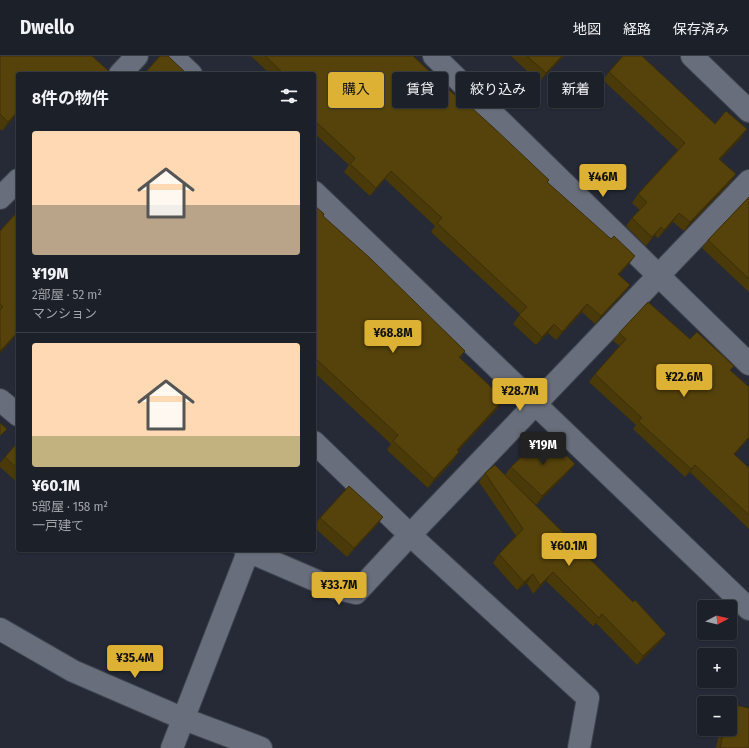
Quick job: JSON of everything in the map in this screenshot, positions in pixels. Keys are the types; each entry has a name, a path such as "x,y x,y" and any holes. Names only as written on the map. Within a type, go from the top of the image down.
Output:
{"street":[{"path":"122,72 137,56"},
{"path":"172,56 188,72"},
{"path":"434,56 749,364"},
{"path":"692,56 749,111"},
{"path":"249,552 331,587 356,593 749,181"},
{"path":"0,198 16,182"},
{"path":"316,194 749,609"},
{"path":"0,400 16,413"},
{"path":"316,444 410,535 588,698 579,748"},
{"path":"172,748 247,552"},
{"path":"0,629 73,671 184,719 261,748"}],"building":[{"path":"0,56 92,56 110,72 16,72 16,113 8,122 0,114"},
{"path":"160,56 168,56 185,72 146,72"},
{"path":"265,56 413,56 430,72 392,72 392,108 448,108 448,89 456,96 456,108 472,108 549,180 547,182 611,239 614,236 635,256 618,274 630,285 601,316 587,304 562,332 554,324 542,337 519,315 527,307 437,223 442,218 391,171 376,188 350,164 355,158 316,122 316,72 282,72"},
{"path":"527,56 562,56 546,73"},
{"path":"623,56 642,56 715,124 726,111 747,129 719,159 736,174 690,222 679,213 664,230 661,227 652,237 632,218 647,202 638,194 685,143 609,72"},
{"path":"749,197 749,279 708,240"},
{"path":"316,207 324,214 323,216 370,258 465,351 459,357 504,399 457,450 459,452 434,479 393,441 398,435 316,359"},
{"path":"16,213 16,334 0,351 0,310 3,307 0,304 0,231"},
{"path":"648,302 690,339 697,332 734,366 730,370 749,387 749,437 734,454 749,468 749,515 695,465 691,469 638,421 642,418 595,374 626,339 619,333"},
{"path":"0,423 7,429 0,436"},
{"path":"545,435 575,464 542,496 511,467"},
{"path":"16,444 16,467 5,457"},
{"path":"495,465 633,602 635,600 666,634 643,656 602,614 599,618 553,572 540,585 533,574 524,582 499,554 523,529 485,473"},
{"path":"349,486 383,517 354,548 320,518"},
{"path":"737,705 749,708 749,748 720,748 723,736 737,736"}]}
